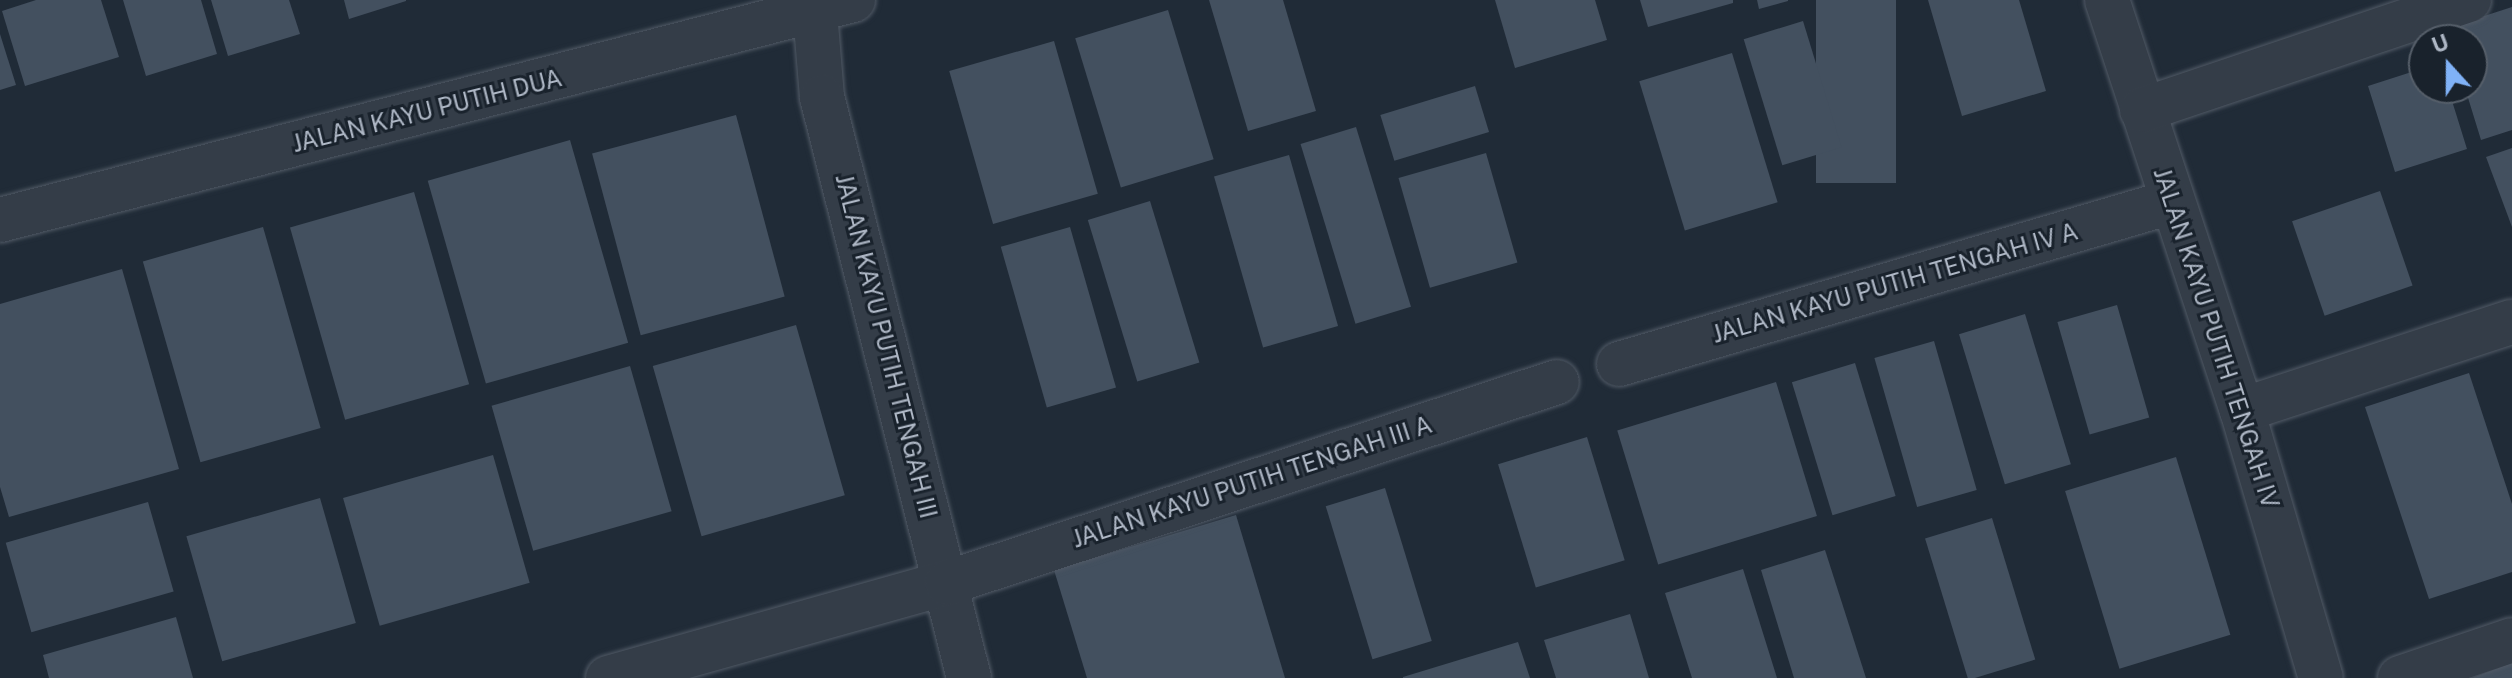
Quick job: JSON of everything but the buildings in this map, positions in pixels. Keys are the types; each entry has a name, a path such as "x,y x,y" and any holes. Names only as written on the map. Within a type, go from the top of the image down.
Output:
{"street":[{"name":"JALAN KAYU PUTIH TENGAH IV","path":"2107,0 2242,410 2321,678"},
{"path":"2142,110 2469,0"},
{"name":"JALAN KAYU PUTIH DUA","path":"0,220 834,6"},
{"name":"JALAN KAYU PUTIH TENGAH III","path":"834,6 822,97 969,678"},
{"name":"JALAN KAYU PUTIH TENGAH IV A","path":"1619,364 2171,202"},
{"path":"2242,410 2512,322"},
{"name":"JALAN KAYU PUTIH TENGAH III A","path":"608,678 947,583 1557,382"},
{"path":"2400,678 2512,640"}]}
